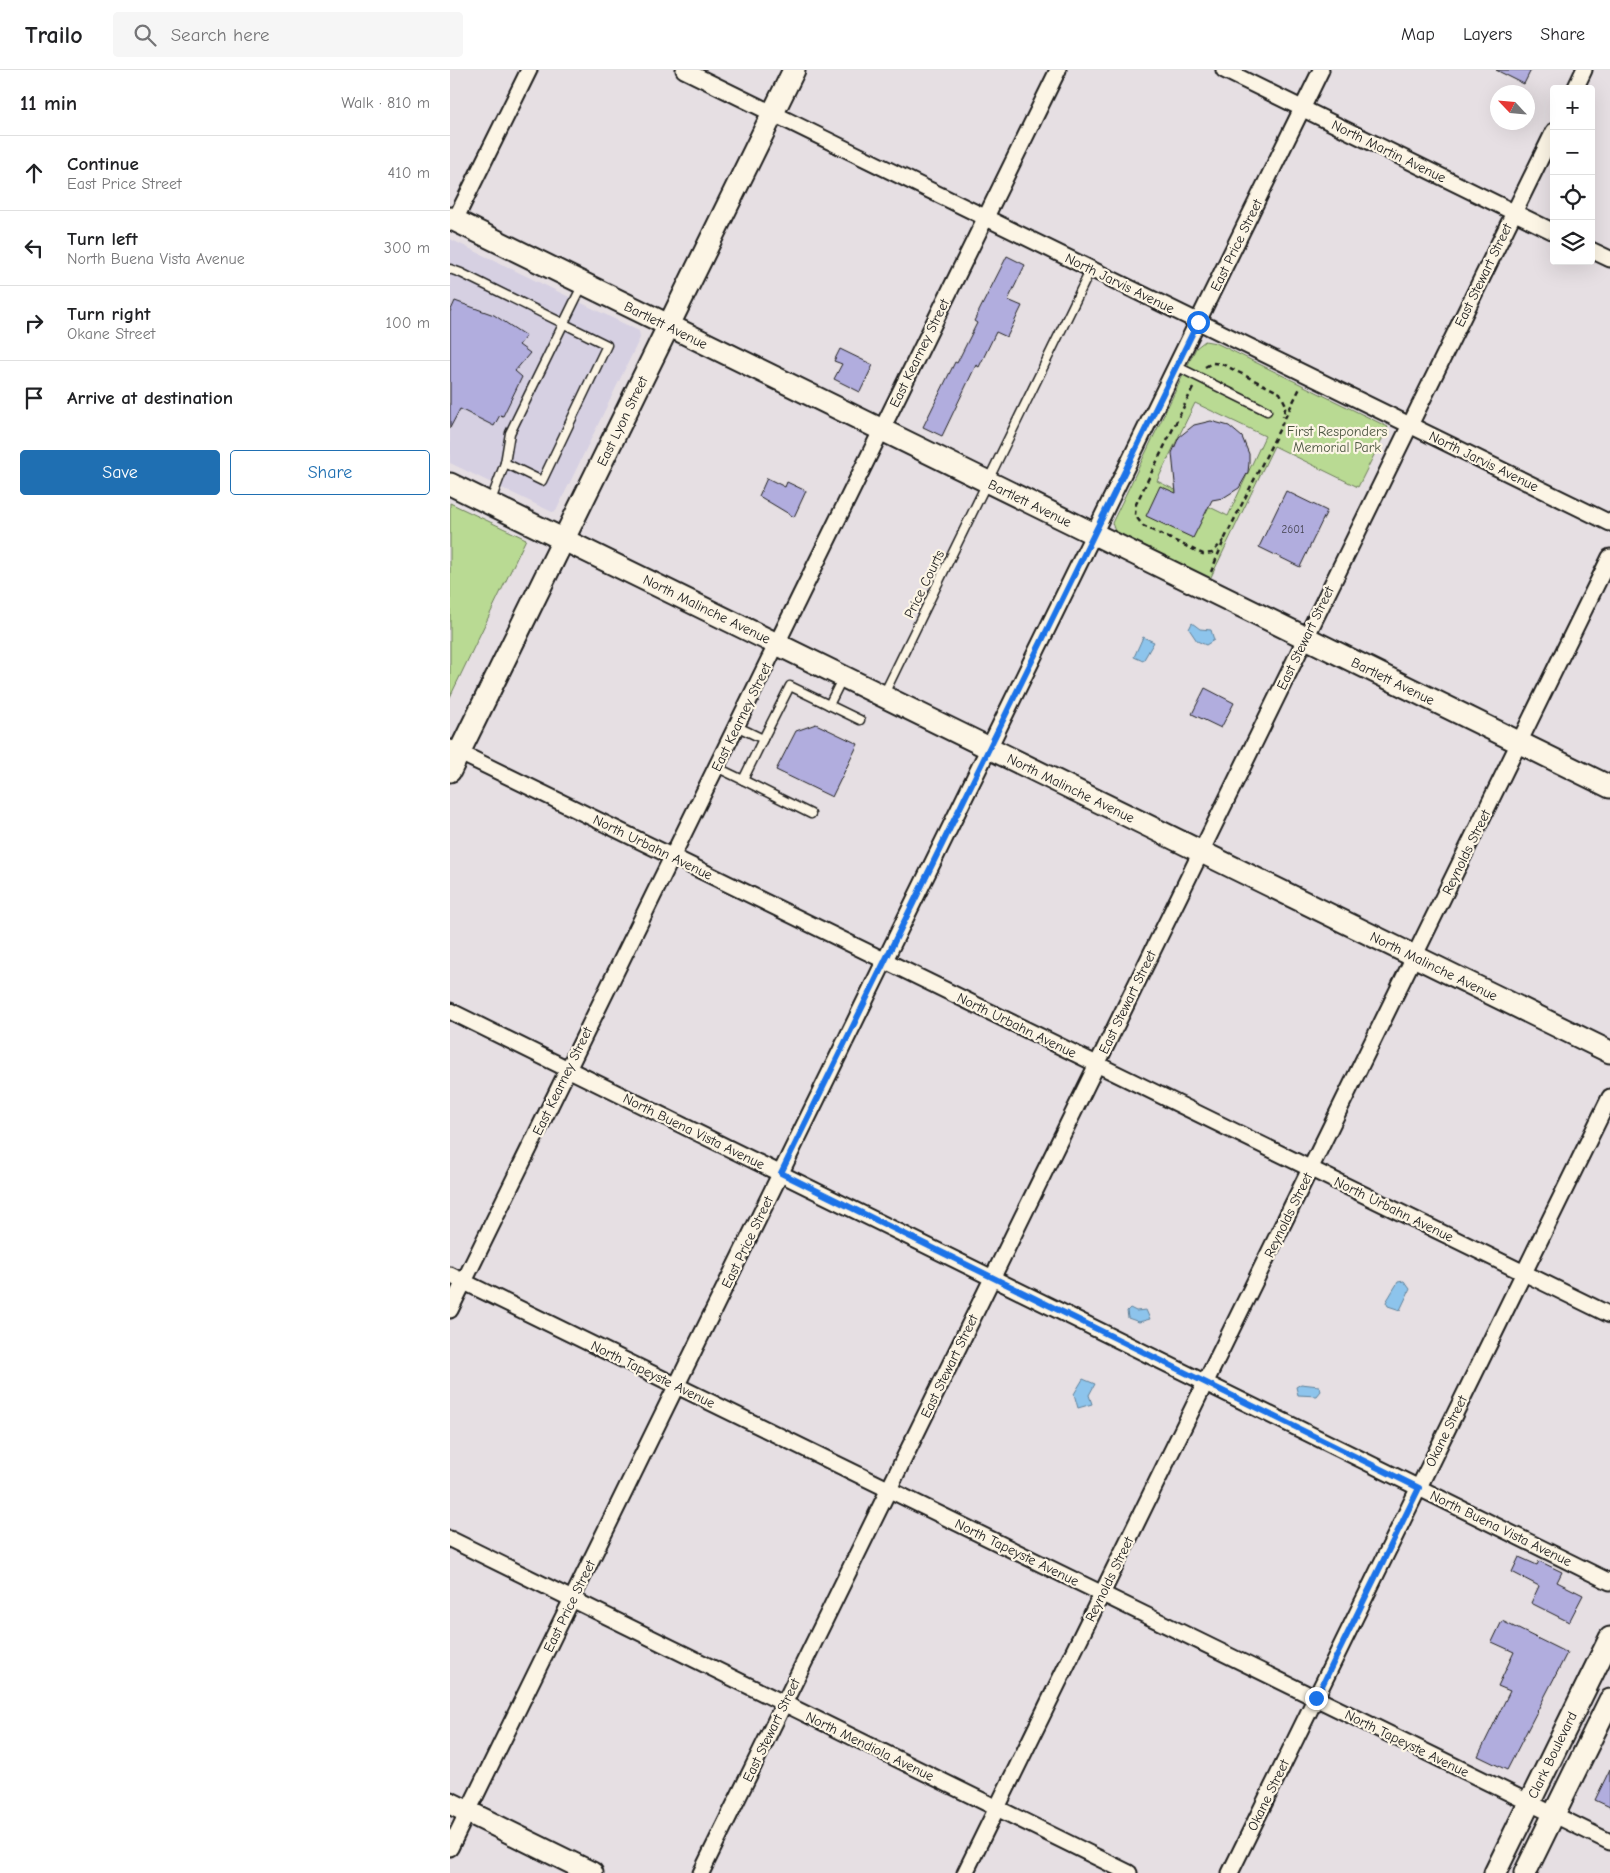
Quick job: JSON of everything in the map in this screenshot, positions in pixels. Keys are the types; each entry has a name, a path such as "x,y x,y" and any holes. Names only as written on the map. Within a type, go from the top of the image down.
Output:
{"main road":[{"name":"East Lyon Street","path":"450,771 455,750 564,539 794,70"},
{"name":"Bartlett Avenue","path":"452,223 583,284 1610,788"},
{"name":"North Malinche Avenue","path":"450,484 1610,1052"},
{"name":"Clark Boulevard","path":"1495,1873 1610,1638"},
{"name":"Clark Boulevard","path":"1525,1873 1610,1700"},
{"path":"459,1808 592,1873"}],"street":[{"path":"452,223 529,70"},
{"name":"North Jarvis Avenue","path":"684,70 1610,523"},
{"name":"East Kearney Street","path":"450,1310 1058,70"},
{"name":"North Martin Avenue","path":"1224,70 1550,230"},
{"name":"East Price Street","path":"450,1848 459,1808 572,1599 1322,70"},
{"path":"1577,85 1584,70"},
{"name":"East Stewart Street","path":"701,1873 1550,139"},
{"path":"1595,252 1610,259"},
{"name":"Reynolds Street","path":"965,1873 1610,557"},
{"name":"North Urbahn Avenue","path":"455,750 1610,1315"},
{"name":"North Buena Vista Avenue","path":"450,1011 1610,1582"},
{"name":"Okane Street","path":"1230,1873 1610,1097"},
{"name":"North Tapeyste Avenue","path":"450,1275 1610,1842"},
{"name":"North Mendiola Avenue","path":"450,1539 1128,1873"}],"lane":[{"path":"450,269 607,345 542,481 505,463"},
{"name":"Price Courts","path":"883,696 1091,269"},
{"path":"490,503 505,463 510,433 583,284"},
{"path":"1176,366 1268,411"},
{"path":"829,705 844,676"},
{"path":"743,780 790,686 860,720"},
{"path":"736,726 763,739"},
{"path":"716,767 811,814"}],"path":[{"path":"1201,372 1208,364 1222,364 1280,393 1286,405 1282,421"},
{"path":"1196,382 1136,504 1135,515 1143,526 1203,554 1212,552 1224,540"},
{"path":"1210,576 1224,540 1300,387"}],"shaded area":[{"path":"450,239 639,331 640,338 556,511 552,512 450,463"}],"green space":[{"name":"First Responders Memorial Park","path":"1205,341 1216,343 1388,427 1358,487 1274,446 1210,579 1116,534 1112,523 1196,348","holes":["1195,403 1265,436 1228,516 1157,481"]},
{"path":"450,503 526,539 450,697"}],"water":[{"path":"1192,623 1200,629 1211,630 1214,640 1206,645 1197,641 1189,629"},
{"path":"1143,637 1154,642 1143,661 1134,657"},
{"path":"1404,1281 1410,1289 1400,1310 1388,1306 1386,1302 1398,1282"},
{"path":"1130,1308 1136,1311 1146,1310 1150,1319 1139,1322 1128,1318 1127,1311"},
{"path":"1083,1379 1095,1384 1089,1395 1092,1404 1078,1408 1074,1394"},
{"path":"1301,1384 1319,1386 1321,1391 1317,1396 1298,1395 1296,1387"}],"building":[{"path":"1496,70 1531,70 1524,84"},
{"path":"1007,256 1025,265 1008,300 1022,306 1007,337 996,332 979,367 976,365 942,436 923,427 955,362 957,363 977,323 974,321"},
{"path":"455,301 494,315 526,336 519,345 530,353 515,371 522,377 503,416 500,415 494,426 460,409 450,428 450,312"},
{"path":"840,349 873,365 860,392 834,379 842,364 834,361"},
{"path":"1211,421 1229,426 1242,437 1249,454 1248,472 1239,488 1223,498 1212,500 1193,538 1146,516 1160,486 1176,493 1172,453 1179,437 1194,425"},
{"path":"767,478 785,487 787,482 806,491 794,517 759,496"},
{"path":"1286,491 1327,511 1300,567 1259,547"},
{"path":"1205,688 1234,703 1221,728 1192,714"},
{"path":"816,724 858,744 832,797 776,770 796,731"},
{"path":"1519,1557 1537,1565 1539,1561 1562,1572 1557,1582 1583,1595 1569,1622 1531,1603 1539,1586 1512,1572"},
{"path":"1502,1621 1567,1653 1507,1770 1478,1756 1510,1691 1498,1686 1514,1652 1492,1642"},
{"path":"1610,1769 1610,1807 1595,1800"}],"route":[{"path":"1198,322 781,1173 1419,1488 1316,1698"}]}
